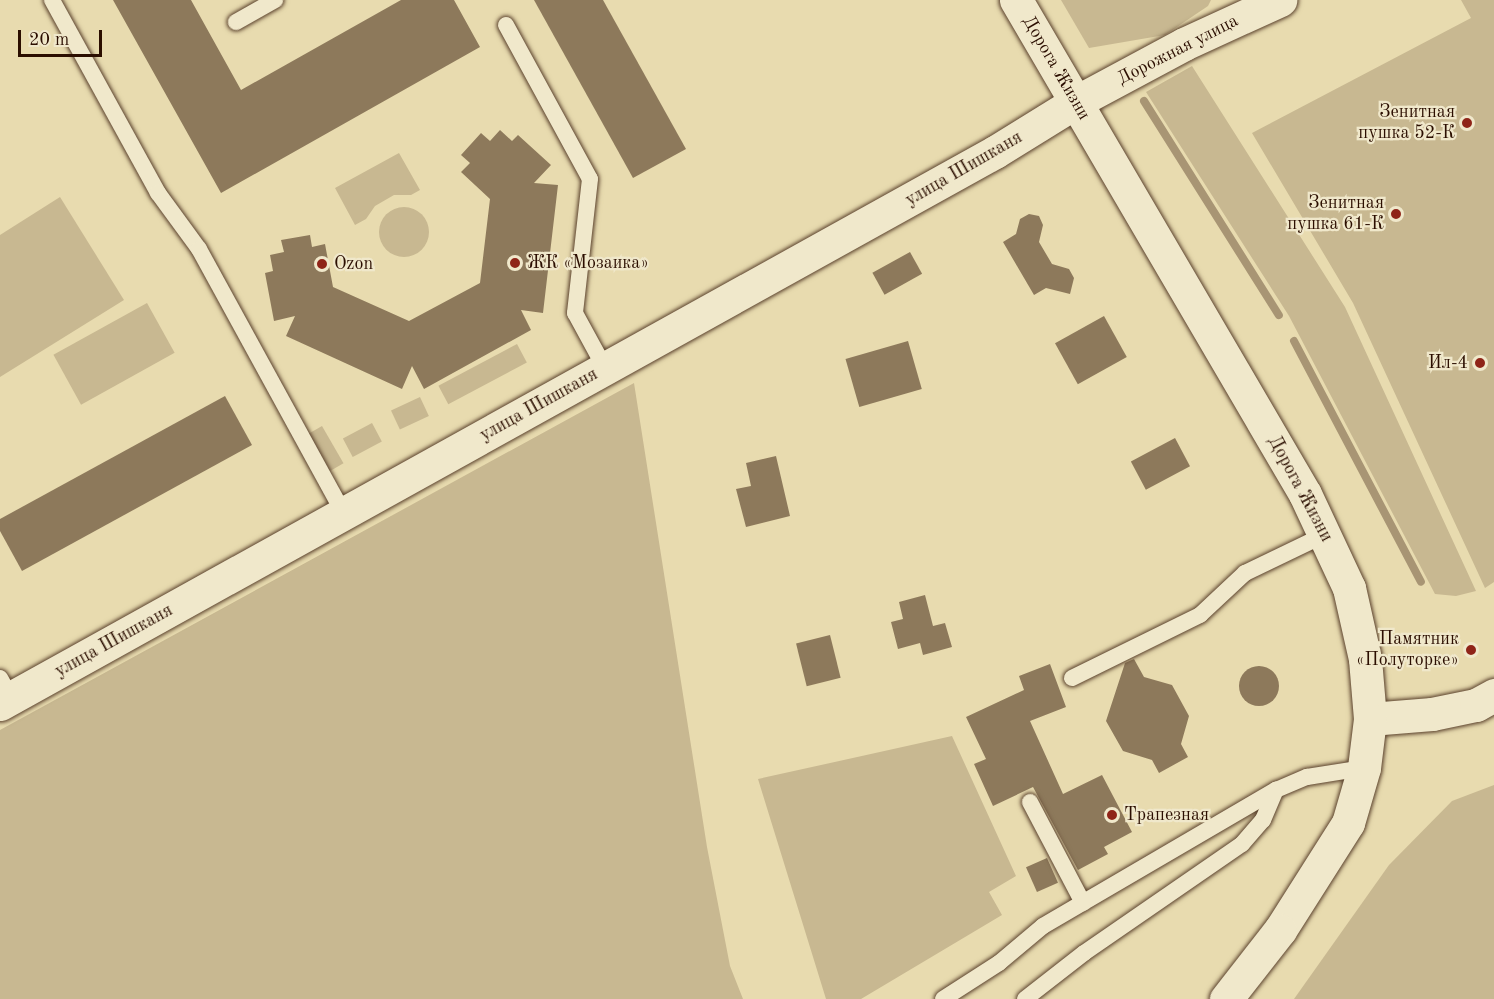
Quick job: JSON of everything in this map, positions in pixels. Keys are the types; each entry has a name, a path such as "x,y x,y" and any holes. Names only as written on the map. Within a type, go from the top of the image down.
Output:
{"street":[{"name":"Дорога Жизни","path":"1016,0 1326,534 1349,588 1365,659 1370,719 1364,768 1348,823 1318,876 1226,999"},
{"name":"Дорожная улица","path":"1076,102 1184,44 1280,0"},
{"name":"улица Шишканя","path":"4,694 344,514 995,152 1076,102"},
{"path":"1370,719 1432,714 1476,705 1494,695"}],"lane":[{"path":"52,0 158,193 200,249 344,514"},
{"path":"236,22 275,0"},
{"path":"506,25 590,179 574,313 605,368"},
{"path":"1072,678 1200,615 1245,573 1326,534"},
{"path":"943,999 999,963 1043,926 1276,790 1307,777 1364,768"},
{"path":"1025,999 1084,952 1242,844 1263,820 1276,790"},
{"path":"1030,802 1083,903"}],"shaded area":[{"path":"1061,0 1211,0 1208,6 1165,35 1089,48"},
{"path":"1461,0 1494,0 1494,582 1485,588 1353,303 1252,133 1471,18"},
{"path":"1192,66 1345,307 1476,591 1456,596 1435,594 1289,316 1146,92"},
{"path":"399,153 420,190 411,195 394,195 375,206 366,219 355,225 335,188"},
{"path":"60,197 124,300 0,377 0,235"},
{"path":"399,207 409,207 422,214 429,227 429,237 422,250 409,257 399,257 390,253 383,246 379,237 379,227 383,218 390,211"},
{"path":"147,303 175,353 81,405 53,355"},
{"path":"517,344 527,363 448,404 438,386"},
{"path":"634,383 707,847 730,966 743,999 0,999 0,730"},
{"path":"420,397 429,416 400,430 391,411"},
{"path":"372,423 382,442 353,457 343,438"},
{"path":"322,426 344,463 329,472 307,434"},
{"path":"952,736 1016,876 989,892 1002,915 861,999 826,999 758,779"},
{"path":"1494,785 1494,999 1294,999 1389,865 1452,801"}],"building":[{"path":"113,0 191,0 241,90 401,0 454,0 480,47 221,193"},
{"path":"534,0 603,0 686,149 633,178"},
{"name":"ЖК «Мозаика»","path":"500,130 512,141 518,135 551,165 534,183 558,185 543,313 521,310 531,330 424,389 412,366 402,389 286,336 295,316 274,321 265,273 273,271 270,255 284,252 281,240 310,235 312,247 325,244 333,287 409,321 480,283 490,199 461,172 470,163 461,155 481,133 490,141"},
{"path":"1029,214 1039,216 1043,225 1039,242 1052,264 1069,269 1074,278 1070,294 1046,288 1034,295 1003,242 1016,234 1020,219"},
{"path":"910,252 922,274 885,295 872,273"},
{"path":"1104,316 1127,357 1078,384 1055,343"},
{"path":"908,341 922,389 859,407 846,359"},
{"path":"225,396 252,445 22,571 0,531 0,519"},
{"path":"1175,438 1190,466 1146,490 1131,461"},
{"path":"776,456 790,516 746,527 736,489 751,486 746,463"},
{"path":"925,595 933,626 945,623 952,647 923,655 920,643 898,649 891,622 903,619 899,602"},
{"path":"830,635 841,678 807,686 796,643"},
{"path":"1134,659 1144,677 1172,685 1189,716 1181,744 1188,757 1159,773 1152,760 1123,751 1106,721 1125,663"},
{"path":"1050,664 1066,707 1030,721 1063,794 1102,775 1132,832 1104,847 1108,854 1078,870 1033,787 993,806 974,764 986,759 966,717 1024,690 1019,676"},
{"path":"1259,666 1267,667 1273,672 1278,678 1278,694 1273,700 1267,705 1259,706 1251,705 1245,700 1240,694 1239,686 1240,678 1245,672 1251,667"},
{"path":"1047,858 1058,883 1037,892 1026,867"}],"waterway":[{"path":"1144,101 1279,315"},
{"path":"1294,341 1421,582"}],"place":[{"name":"Зенитная пушка 52-К","path":"1467,123"},
{"name":"Зенитная пушка 61-К","path":"1396,214"},
{"name":"ЖК «Мозаика»","path":"515,263"},
{"name":"Ozon","path":"322,264"},
{"name":"Ил-4","path":"1480,363"},
{"name":"Памятник «Полуторке»","path":"1471,650"},
{"name":"Трапезная","path":"1112,815"}]}
